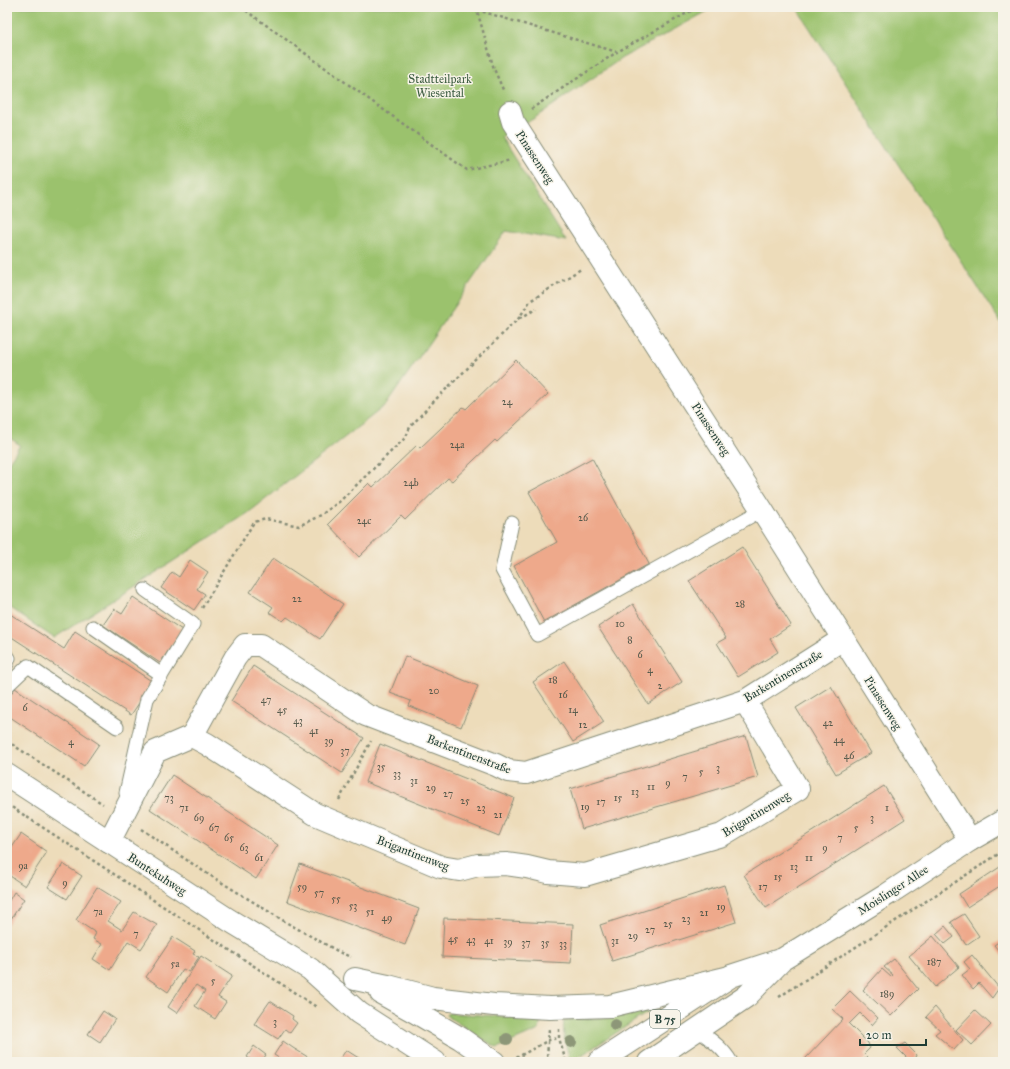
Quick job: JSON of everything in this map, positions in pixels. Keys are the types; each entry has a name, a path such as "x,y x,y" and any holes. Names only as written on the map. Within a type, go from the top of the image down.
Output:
{"street":[{"name":"Pinassenweg","path":"512,117 534,155 762,510 970,840"},
{"name":"Barkentinenstraße","path":"192,736 234,658 245,645 260,645 366,715 508,771 526,773 745,701 843,639"},
{"name":"Brigantinenweg","path":"192,736 207,744 315,814 441,867 459,870 478,865 506,864 548,872 585,875 722,835 798,789 745,701"},
{"path":"101,837 121,816 155,752 192,736"},
{"name":"Buntekuhweg","path":"7,775 229,920 310,969 359,1013 435,1062"},
{"name":"Moislinger Allee","path":"599,1062 732,976 783,959 888,894 970,840 1003,821"},
{"name":"Moislinger Allee","path":"649,1062 747,996 783,959"},
{"name":"Buntekuhweg","path":"310,969 355,969 415,1012 460,1038 494,1062"},
{"path":"355,969 388,986 433,998 494,1005 550,1008 610,1006 732,976"}],"lane":[{"path":"512,523 502,570 537,635 762,510"},
{"path":"121,816 147,699 193,624 145,590"},
{"path":"93,626 162,675"},
{"path":"7,657 9,658 7,664"},
{"path":"7,686 28,666 117,727"},
{"path":"698,1030 714,1042 728,1056 731,1062"}],"path":[{"path":"241,7 467,170 534,155"},
{"path":"476,9 494,69 507,99 512,117 617,52 698,7"},
{"path":"476,9 617,52"},
{"path":"193,624 254,522 266,519 299,526 321,515 339,502 406,437 410,427 434,401 519,318 530,301 600,257"},
{"path":"519,318 536,309"},
{"path":"329,819 382,721"},
{"path":"7,741 203,871 289,924 340,953 355,969"},
{"path":"7,804 323,1011"},
{"path":"779,997 1003,851"},
{"path":"510,1062 548,1040 559,1038"},
{"path":"548,1040 548,1062"}],"green space":[{"name":"Stadtteilpark Wiesental","path":"7,7 715,7 622,58 533,119 501,137 566,241 506,231 386,405 248,513 54,638 7,606 7,465 20,445 7,436"},
{"path":"796,7 1003,7 1003,326"},
{"path":"653,1009 571,1062 565,1041 564,1020 609,1017"},
{"path":"446,1014 541,1019 539,1030 497,1048 447,1016"}],"building":[{"path":"516,360 548,394 497,442 495,440 452,481 448,478 405,520 401,516 359,557 328,524 369,483 373,487 417,445 420,448 463,407 466,409"},
{"path":"592,458 649,564 544,622 514,566 557,542 529,492"},
{"path":"742,547 791,625 770,639 778,652 738,677 717,643 726,638 689,581"},
{"path":"273,558 343,604 320,639 287,617 283,621 269,612 273,607 250,592"},
{"path":"190,560 208,572 197,589 205,594 194,610 161,588 172,572 179,577"},
{"path":"133,597 182,630 160,663 103,625 114,609 122,614"},
{"path":"633,604 682,682 648,704 598,627"},
{"path":"7,612 64,649 75,631 153,682 131,715 7,634"},
{"path":"405,656 478,686 461,727 409,706 411,701 390,693"},
{"path":"564,661 604,722 573,742 533,682"},
{"path":"253,666 364,738 342,773 231,701"},
{"path":"831,686 871,753 836,774 796,708"},
{"path":"15,688 99,744 84,766 7,715 7,699"},
{"path":"746,736 758,777 582,829 570,789"},
{"path":"380,744 514,798 499,836 365,782"},
{"path":"172,775 278,845 256,879 150,809"},
{"path":"884,786 905,819 766,908 744,875"},
{"path":"21,834 47,852 25,886 7,874 7,855"},
{"path":"63,864 82,876 67,899 48,887"},
{"path":"300,864 419,909 405,945 287,901"},
{"path":"1003,865 1003,884 967,907 959,894"},
{"path":"724,885 736,922 612,961 600,925"},
{"path":"97,887 121,902 108,921 122,930 134,912 157,925 141,949 128,941 110,970 93,959 102,944 93,939 96,933 76,920"},
{"path":"14,892 24,899 7,925 7,904"},
{"path":"964,914 979,936 966,945 951,922"},
{"path":"444,918 573,924 571,963 442,957"},
{"path":"945,926 954,937 945,944 936,934"},
{"path":"933,936 959,967 935,987 909,956"},
{"path":"173,937 195,951 193,954 199,957 189,972 183,969 168,992 146,977"},
{"path":"1003,939 1003,956 994,945"},
{"path":"972,955 999,988 992,998 979,983 973,989 962,975 970,969 964,962"},
{"path":"201,956 232,976 218,997 226,1002 215,1019 195,1006 205,991 196,985 177,1013 168,1007"},
{"path":"894,959 918,989 891,1016 863,990 882,969 891,977 893,975 884,967"},
{"path":"850,991 878,1018 872,1025 860,1013 849,1024 868,1043 870,1048 864,1054 867,1057 862,1062 808,1062 805,1059 843,1019 832,1009"},
{"path":"270,1001 293,1016 292,1019 297,1023 290,1033 285,1029 278,1039 254,1024"},
{"path":"935,1007 963,1040 954,1050 935,1034 940,1030 926,1017"},
{"path":"975,1010 991,1025 972,1045 956,1030"},
{"path":"103,1011 115,1019 100,1042 88,1034"},
{"path":"283,1041 316,1062 285,1062 274,1055"},
{"path":"905,1043 917,1055 914,1062 911,1062 897,1048"},
{"path":"254,1046 266,1055 261,1062 254,1062 247,1057"},
{"path":"346,1050 365,1062 338,1062"}]}
